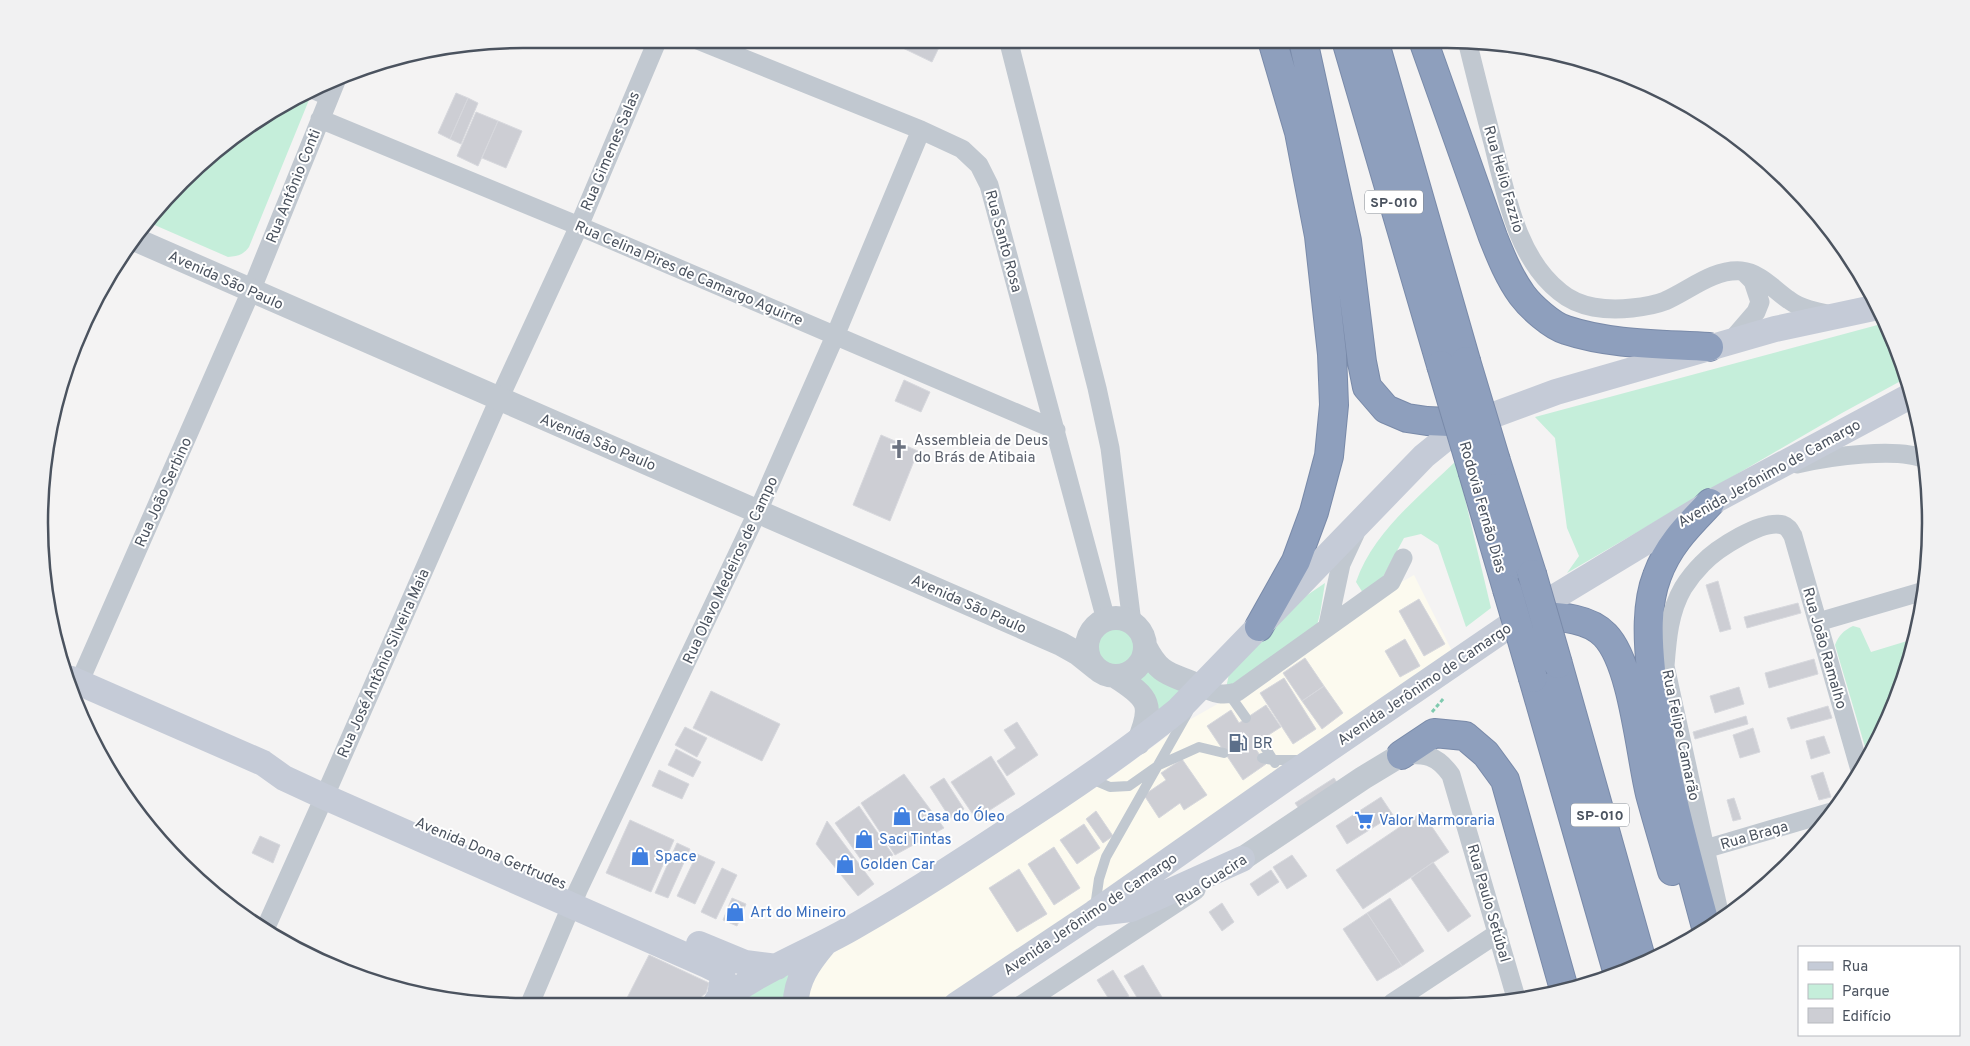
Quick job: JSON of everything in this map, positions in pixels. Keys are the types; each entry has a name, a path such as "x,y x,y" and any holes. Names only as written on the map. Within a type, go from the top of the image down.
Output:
{"highway":[{"path":"1259,626 1296,561 1314,512 1329,456 1334,405 1332,354 1319,236 1299,132 1274,48"},
{"path":"1306,48 1347,241 1362,362 1368,387 1386,409 1407,418 1472,423"},
{"name":"Rodovia Fernão Dias","path":"1349,48 1453,363 1485,467 1532,574 1640,957"},
{"name":"Rodovia Fernão Dias","path":"1376,48 1453,363"},
{"path":"1426,48 1493,237 1506,268 1523,296 1541,314 1564,330 1598,338 1636,343 1720,344"},
{"name":"Rodovia Fernão Dias","path":"1485,467 1507,590 1616,967"},
{"path":"1704,923 1669,788 1653,695 1648,641 1651,603 1657,576 1676,539 1710,502"},
{"path":"1526,616 1565,618 1585,622 1604,634 1619,654 1627,678 1650,794 1688,933"},
{"path":"1401,755 1434,733 1466,736 1486,754 1505,780 1563,984"}],"main road":[{"path":"724,998 753,979 824,944 934,879 1138,743 1178,710 1424,456 1445,439 1472,423 1556,392 1775,329 1871,309"},
{"name":"Avenida Jerônimo de Camargo","path":"966,998 1094,913 1279,770 1314,759 1526,616 1710,502 1906,398"},
{"name":"Avenida Dona Gertrudes","path":"76,685 263,763 284,778 328,790 711,958 777,967"},
{"path":"1094,913 1131,909 1242,860"},
{"path":"795,998 795,992 807,965 824,944"},
{"path":"711,958 723,977 719,998"}],"street":[{"name":"Rua Gimenes Salas","path":"499,399 579,226 654,48"},
{"name":"Rua Santo Rosa","path":"716,48 921,130 962,150 979,165 989,185 1056,430 1098,626"},
{"path":"1010,48 1097,388 1110,448 1132,623"},
{"name":"Rua Helio Fazzio","path":"1469,49 1512,216 1528,254 1543,275 1560,293 1578,304 1600,308 1622,309 1640,307 1663,302 1711,276 1727,271 1744,271"},
{"name":"Rua Antônio Conti","path":"250,291 320,119 320,97"},
{"name":"Rua Celina Pires de Camargo Aguirre","path":"320,119 579,226 1056,430"},
{"name":"Rua Olavo Medeiros de Campo","path":"532,998 575,898 758,511 835,336 921,130"},
{"name":"Avenida São Paulo","path":"140,242 1061,644 1140,694 1148,708 1147,722 1138,743"},
{"path":"1720,344 1756,312 1760,302 1753,281 1744,271"},
{"path":"1744,271 1757,276 1790,301 1814,311 1838,316"},
{"name":"Rua João Serbino","path":"76,683 250,291"},
{"name":"Rua José Antônio Silveira Maia","path":"267,923 328,790 499,399"},
{"path":"1771,470 1826,458 1879,453 1917,457"},
{"path":"1328,626 1342,564 1359,524"},
{"name":"Rua Felipe Camarão","path":"1719,912 1665,666 1669,624 1682,589 1702,564 1724,544 1758,528 1781,524 1789,528"},
{"name":"Rua João Ramalho","path":"1789,528 1794,538 1858,763"},
{"path":"1061,644 1072,643 1098,626 1115,618 1132,623 1139,629 1153,662 1167,674 1186,680 1215,694 1237,692 1391,582 1403,558"},
{"path":"1818,622 1917,593"},
{"path":"1098,626 1088,642 1088,652 1090,661 1106,673 1125,675 1134,670 1140,663 1145,646"},
{"name":"Rua Paulo Setúbal","path":"1401,755 1417,754 1429,756 1443,763 1451,775 1515,993"},
{"name":"Rua Guacira","path":"1032,998 1363,778 1401,755"},
{"name":"Rua Braga","path":"1705,849 1822,815"},
{"path":"1400,998 1498,933"}],"lane":[{"path":"1094,913 1099,879 1106,857 1201,687"},
{"path":"1229,694 1246,718"},
{"path":"1260,741 1279,770"},
{"path":"1088,778 1110,787 1129,786 1159,765 1200,747 1224,753"},
{"path":"1262,758 1279,770"}],"shaded area":[{"path":"1414,575 1454,655 950,998 806,998 804,990 815,969 835,952 1103,783 1191,719 1221,702 1391,588"}],"green space":[{"path":"309,99 249,247 245,252 237,256 228,257 154,225 166,209 209,166 259,128 285,111"},
{"path":"1878,325 1900,381 1842,413 1567,573 1579,556 1567,528 1555,438 1535,417"},
{"path":"1456,461 1491,608 1466,627 1438,545 1421,534 1404,538 1377,588 1363,593 1356,582 1364,564 1385,531 1398,516"},
{"path":"1325,583 1316,629 1226,688 1229,674 1297,602"},
{"path":"1853,626 1860,628 1871,652 1907,641 1886,705 1865,748 1835,645 1847,630"},
{"path":"1115,627 1126,630 1133,635 1138,648 1134,661 1120,668 1110,667 1103,662 1098,655 1096,647 1098,639 1104,632"},
{"path":"1146,658 1188,684 1155,718 1127,676 1141,666"},
{"path":"791,968 787,998 747,998"}],"building":[{"path":"903,48 939,48 932,62"},
{"path":"456,93 468,98 450,139 438,133"},
{"path":"468,98 478,103 461,144 450,139"},
{"path":"476,112 498,121 478,166 457,156"},
{"path":"498,121 522,131 506,168 482,158"},
{"path":"904,380 930,392 921,412 895,401"},
{"path":"881,435 918,451 890,521 853,505"},
{"path":"1718,581 1731,629 1720,632 1706,585"},
{"path":"1419,599 1445,644 1424,656 1399,611"},
{"path":"1798,603 1801,613 1747,628 1744,617"},
{"path":"1405,639 1420,666 1400,677 1385,651"},
{"path":"1305,658 1324,686 1302,701 1283,673"},
{"path":"1814,659 1818,674 1769,688 1765,673"},
{"path":"1284,678 1316,729 1293,744 1260,693"},
{"path":"1324,686 1343,713 1322,729 1302,701"},
{"path":"1739,687 1744,704 1715,713 1710,696"},
{"path":"711,691 780,724 762,761 693,728"},
{"name":"BR","path":"1266,705 1281,727 1253,745 1266,764 1243,780 1207,726 1231,710 1239,723"},
{"path":"1828,706 1832,718 1791,729 1787,718"},
{"path":"1746,716 1748,724 1695,739 1693,732"},
{"path":"1017,722 1038,755 1007,776 997,761 1016,748 1004,730"},
{"path":"685,727 707,738 697,757 675,745"},
{"path":"1753,728 1760,752 1740,758 1733,735"},
{"path":"1824,736 1830,753 1811,759 1806,741"},
{"path":"676,749 701,762 693,777 668,765"},
{"path":"991,756 1015,794 976,819 951,782"},
{"path":"1182,759 1207,795 1184,810 1180,803 1159,818 1144,795 1166,780 1161,773"},
{"path":"659,770 689,784 682,799 652,786"},
{"path":"1823,772 1831,797 1819,800 1811,776"},
{"name":"Casa do Óleo","path":"904,774 944,828 895,855 861,803"},
{"path":"944,778 964,809 950,818 930,787"},
{"path":"1334,778 1338,784 1300,810 1295,803"},
{"name":"Valor Marmoraria","path":"1381,797 1393,815 1347,844 1336,826"},
{"path":"1734,798 1741,819 1733,821 1727,800"},
{"name":"Saci Tintas","path":"859,806 893,855 869,871 835,823"},
{"path":"1096,811 1113,836 1103,843 1086,819"},
{"path":"1422,812 1449,852 1363,909 1336,870"},
{"name":"Space","path":"630,820 674,840 651,892 606,873"},
{"name":"Golden Car","path":"827,821 874,884 858,896 816,844"},
{"path":"1084,824 1100,848 1077,864 1060,840"},
{"path":"260,836 280,845 273,863 252,853"},
{"path":"677,843 690,849 668,898 655,893"},
{"path":"1054,847 1080,888 1054,905 1028,864"},
{"path":"697,854 715,862 695,904 677,896"},
{"path":"1292,855 1307,876 1287,889 1273,867"},
{"path":"1433,862 1471,916 1448,932 1411,878"},
{"path":"722,868 737,875 716,919 701,912"},
{"path":"1019,869 1047,914 1017,932 989,888"},
{"path":"1271,870 1279,882 1258,896 1250,884"},
{"name":"Art do Mineiro","path":"732,898 746,904 737,926 723,920"},
{"path":"1390,898 1424,951 1402,966 1367,913"},
{"path":"1222,903 1234,922 1222,931 1209,912"},
{"path":"1367,913 1402,966 1377,981 1343,929"},
{"path":"649,955 709,983 706,993 700,998 627,998"},
{"path":"1143,965 1162,998 1137,998 1124,976"},
{"path":"1113,970 1129,996 1126,998 1108,998 1097,980"}],"place":[{"name":"Assembleia de Deus do Brás de Atibaia","path":"899,449"},
{"name":"BR","path":"1238,743"},
{"name":"Casa do Óleo","path":"902,816"},
{"name":"Valor Marmoraria","path":"1364,820"},
{"name":"Saci Tintas","path":"864,839"},
{"name":"Space","path":"640,856"},
{"name":"Golden Car","path":"845,864"},
{"name":"Art do Mineiro","path":"735,912"}]}
